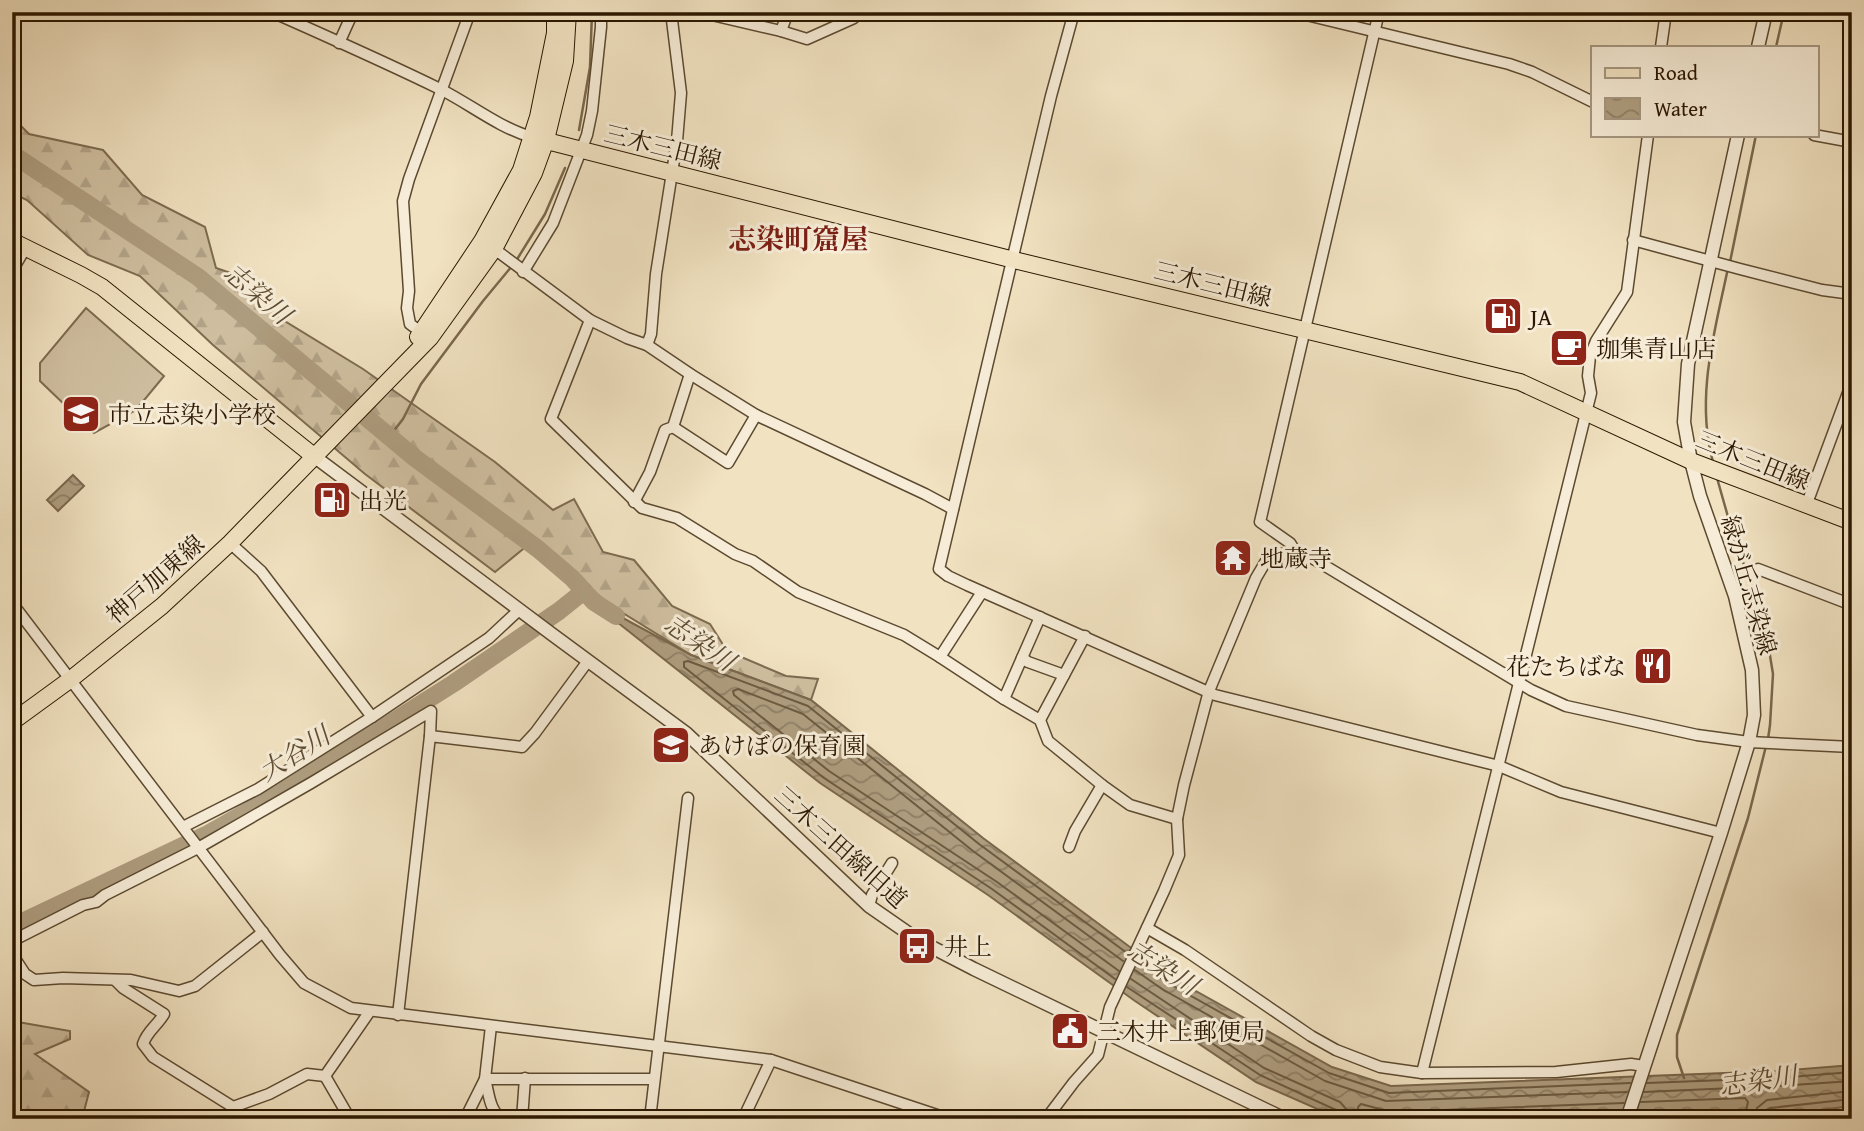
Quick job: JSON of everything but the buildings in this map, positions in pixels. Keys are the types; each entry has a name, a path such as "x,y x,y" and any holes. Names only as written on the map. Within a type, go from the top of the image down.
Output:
{"main road":[{"path":"539,138 538,117 555,33 555,12"},
{"path":"19,244 102,287 315,457 379,390 425,335 488,245 539,138 565,61 568,12"},
{"name":"三木三田線","path":"539,138 1014,260 1520,382 1691,461 1852,522"},
{"name":"神戸加東線","path":"12,722 162,606 230,543 315,457"}],"street":[{"path":"272,12 442,90 522,134 539,138"},
{"path":"339,43 353,12"},
{"path":"425,335 410,324 407,308 409,291 403,201 470,12"},
{"path":"521,271 554,223 582,150 592,111 601,12"},
{"path":"647,345 651,334 656,274 681,93 671,12"},
{"path":"699,12 807,38 854,18"},
{"path":"781,31 788,12"},
{"path":"1074,12 1051,96 939,569 982,592 1215,695 1499,766 1561,792 1721,833"},
{"path":"1294,12 1509,64 1532,72 1591,101"},
{"path":"1294,551 1290,543 1260,522 1379,12"},
{"path":"1661,46 1666,12"},
{"path":"1758,46 1766,12"},
{"path":"1422,1073 1591,393 1588,376 1591,356 1596,341 1627,292 1648,136"},
{"name":"緑が丘志染線","path":"1626,1119 1721,833 1749,742 1754,715 1752,670 1735,596 1700,496 1684,422 1688,364 1738,136"},
{"path":"1818,136 1852,142"},
{"path":"1633,240 1822,290 1852,293"},
{"path":"12,271 19,244"},
{"path":"488,245 590,320 647,345 756,415 953,509"},
{"path":"590,320 551,419 634,502 642,508 677,518 734,554 753,561 798,592 904,635 1040,720 1048,741 1130,805 1177,819"},
{"path":"673,427 690,374"},
{"path":"1805,506 1852,382"},
{"path":"673,427 728,463 756,415"},
{"path":"634,502 650,472 665,430 673,427"},
{"name":"三木三田線旧道","path":"315,457 686,733 869,906 929,946 1285,1119"},
{"path":"230,543 261,571 372,717"},
{"path":"1046,1119 1098,1055 1110,1007 1179,855 1177,819 1209,691 1261,569 1266,561 1277,555 1299,551 1531,690 1566,706 1697,735 1749,742 1851,745"},
{"path":"1758,569 1852,605"},
{"path":"940,657 982,592"},
{"path":"12,603 304,983 351,1008 771,1060 947,1118"},
{"path":"183,827 258,789 372,717 489,638 519,610"},
{"path":"1004,699 1040,617"},
{"path":"1040,720 1085,636"},
{"path":"1022,658 1064,675"},
{"path":"430,736 522,747 588,661"},
{"path":"12,942 83,905 96,902 198,848 432,711 398,1015"},
{"path":"1069,847 1075,831 1102,785"},
{"path":"650,1119 688,798"},
{"path":"869,906 872,895 892,863"},
{"path":"1147,928 1185,950 1311,1036 1336,1050 1380,1067 1422,1073 1556,1072 1630,1064 1644,1066"},
{"path":"12,954 25,974 34,980 131,979 179,991 195,986 263,932"},
{"path":"115,981 164,1014 157,1026 146,1034 143,1044 153,1057 233,1107 269,1094 307,1074 325,1076"},
{"path":"325,1076 370,1011"},
{"path":"465,1119 485,1079 491,1026"},
{"path":"743,1119 771,1060"},
{"path":"325,1076 350,1119"},
{"path":"522,1119 525,1077"},
{"path":"485,1079 653,1079"},
{"path":"485,1079 492,1107 495,1114 502,1119"}],"green space":[{"path":"12,117 29,134 103,150 142,195 205,227 216,268 269,286 275,315 363,369 495,462 553,510 574,499 603,552 634,560 672,606 710,624 727,651 786,676 818,679 811,700 691,655 610,605 534,540 495,572 365,474 213,345 140,276 88,255 27,200 12,193"},
{"path":"86,308 164,376 136,410 94,433 40,381 40,363"},
{"path":"12,1021 70,1031 70,1039 35,1054 89,1092 82,1119 12,1119"}],"water":[{"path":"73,475 84,486 58,511 47,500"},
{"path":"588,599 691,655 811,700 983,838 1169,976 1332,1067 1391,1086 1777,1071 1852,1065 1852,1106 1748,1119 1340,1119 1256,1082 1135,1001 988,895 820,783"}],"waterway":[{"path":"579,130 590,67 592,12"},
{"path":"1776,46 1784,12"},
{"path":"1730,262 1756,136"},
{"name":"志染川","path":"12,154 198,277 415,458 538,549 572,578 594,602 616,616"},
{"path":"516,261 545,214 565,168"},
{"path":"389,437 403,419 421,384 512,266"},
{"path":"1713,462 1708,438 1706,389 1728,268"},
{"path":"1717,478 1734,538 1764,619 1773,674 1768,739"},
{"name":"大谷川","path":"12,927 206,835 282,792 454,683 584,591"},
{"path":"1684,1078 1677,1057 1677,1035 1748,818 1766,746"}],"place":[{"name":"JA","path":"1503,316"},
{"name":"珈集青山店","path":"1569,348"},
{"name":"市立志染小学校","path":"81,414"},
{"name":"出光","path":"332,500"},
{"name":"地蔵寺","path":"1233,558"},
{"name":"花たちばな","path":"1653,666"},
{"name":"あけぼの保育園","path":"671,745"},
{"name":"井上","path":"917,946"},
{"name":"三木井上郵便局","path":"1070,1031"}],"district":[{"name":"志染町窟屋","path":"798,238"}]}
